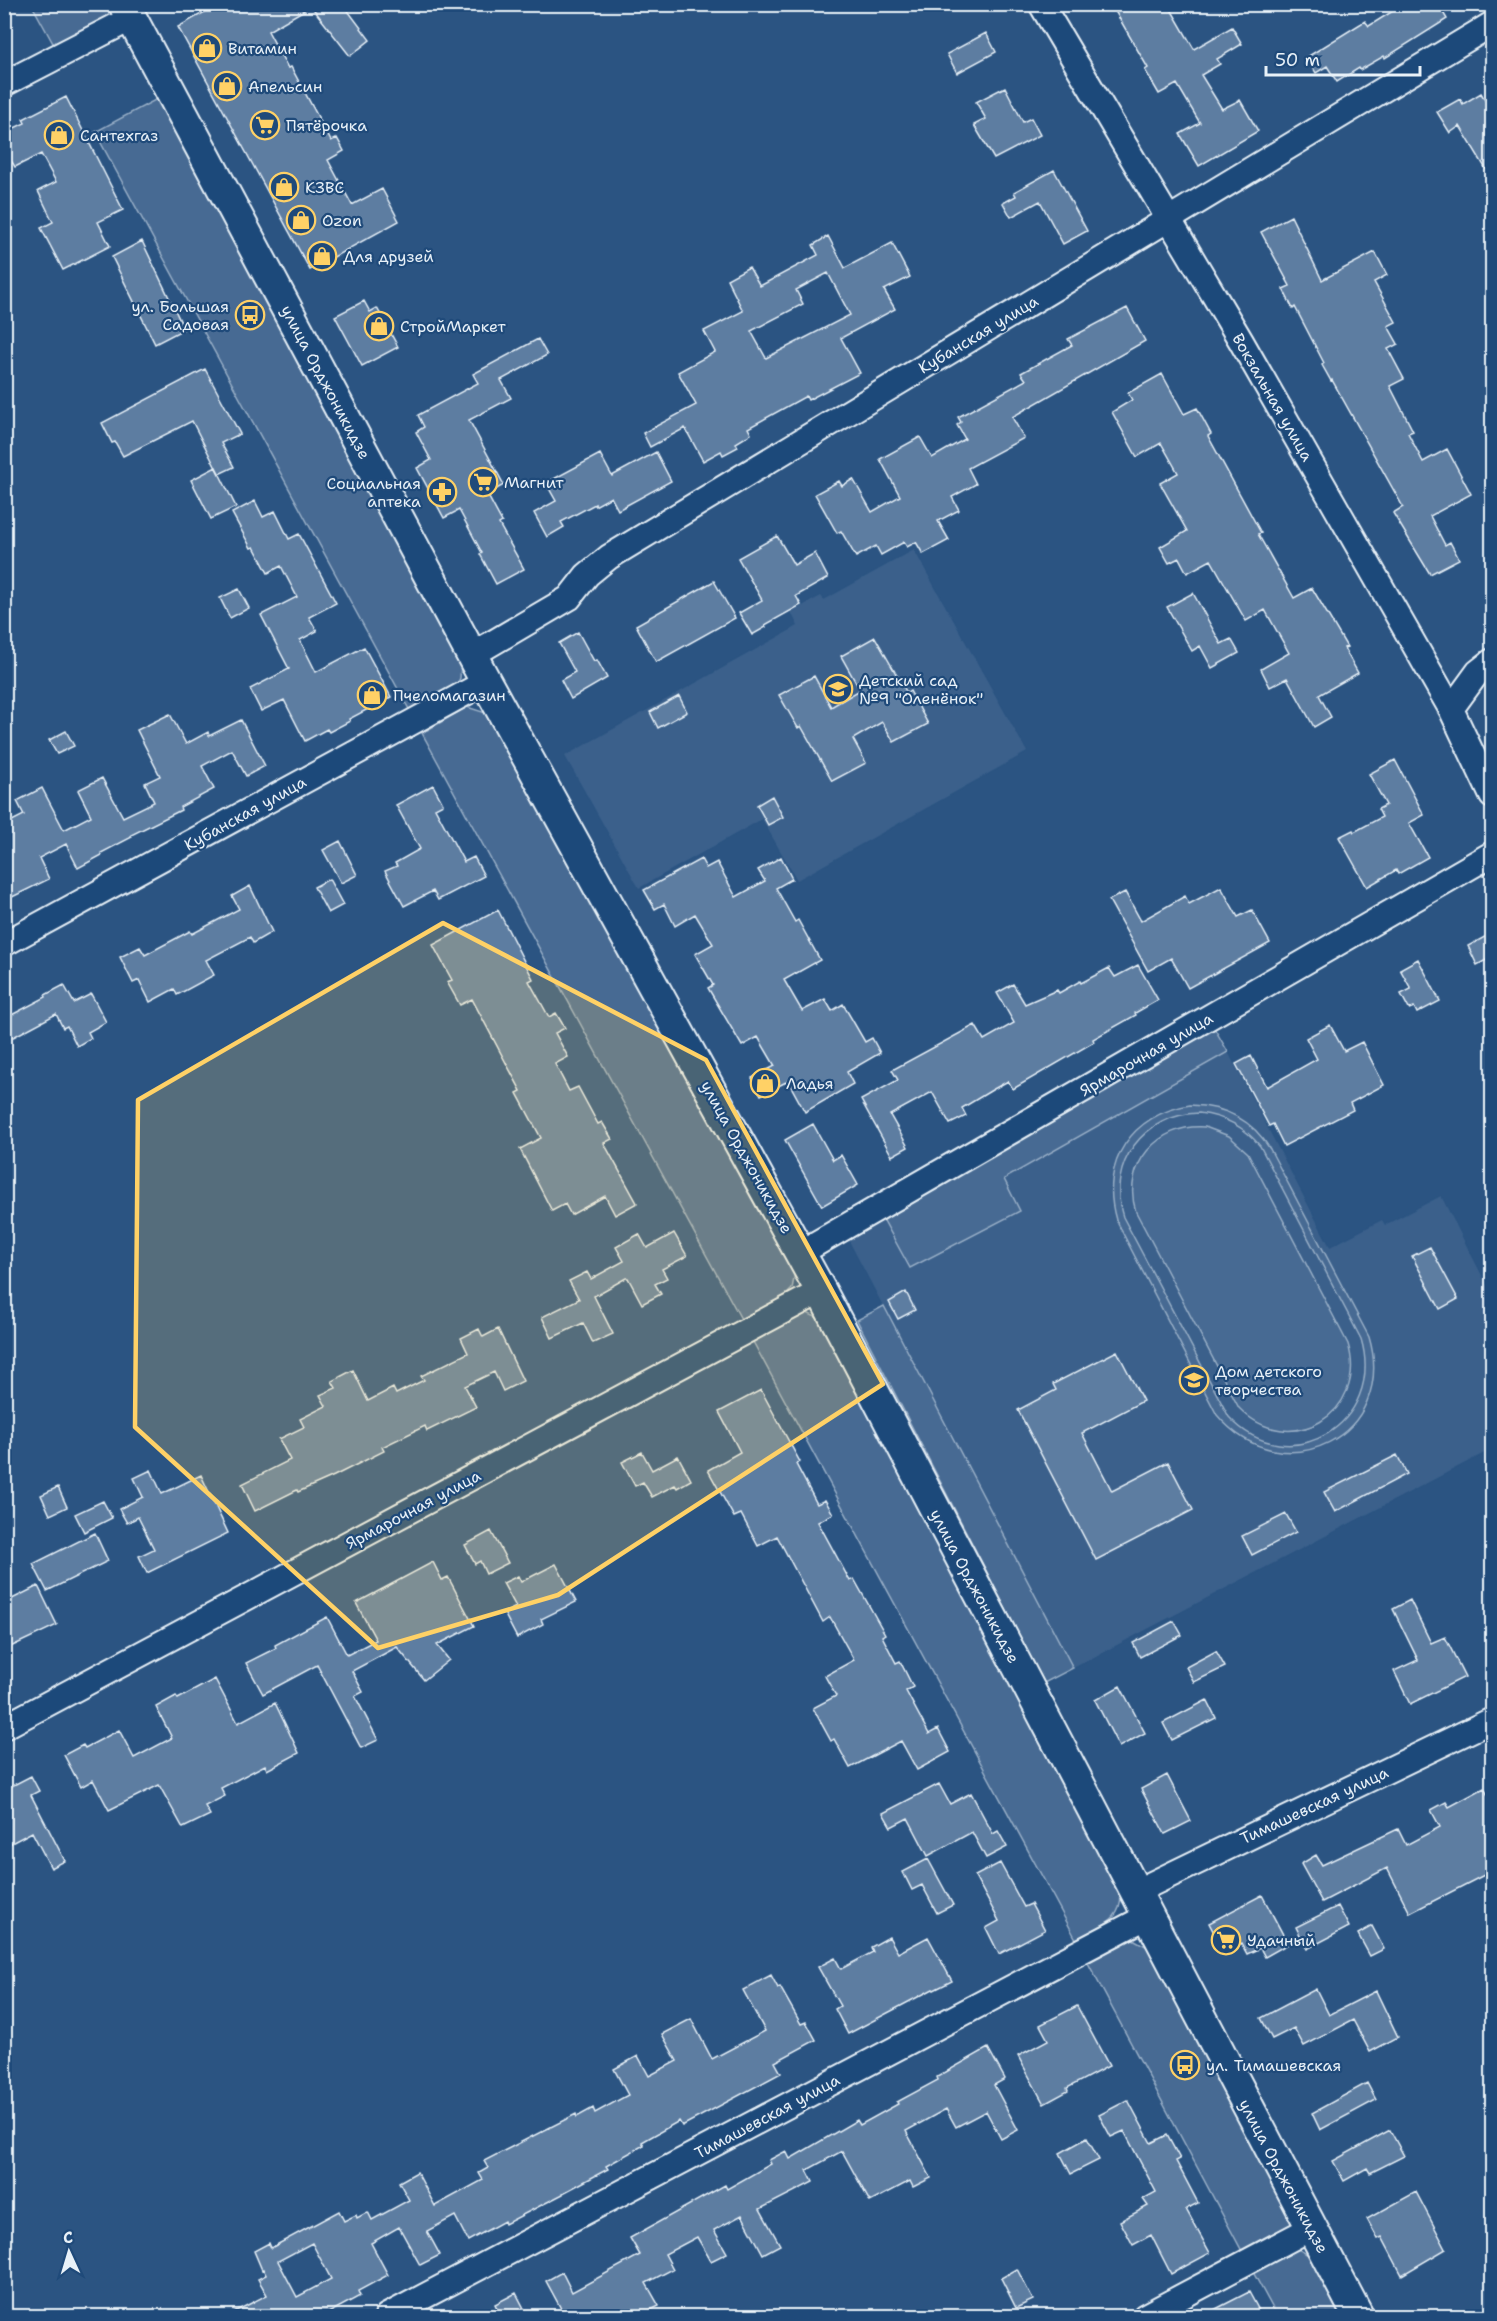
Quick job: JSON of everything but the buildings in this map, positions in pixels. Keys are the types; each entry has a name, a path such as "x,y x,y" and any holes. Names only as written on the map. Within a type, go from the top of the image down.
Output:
{"main road":[{"name":"улица Орджоникидзе","path":"129,9 486,682 800,1253 1358,2316"}],"street":[{"name":"Вокзальная улица","path":"1041,4 1241,341 1451,709 1492,796"},
{"path":"4,84 129,9"},
{"name":"Кубанская улица","path":"472,655 569,598 587,575 609,557 1492,24"},
{"path":"1451,709 1478,672 1492,662"},
{"name":"Кубанская улица","path":"4,944 486,682"},
{"name":"Ярмарочная улица","path":"800,1253 1492,854"},
{"name":"Ярмарочная улица","path":"4,1728 820,1291"},
{"name":"Тимашевская улица","path":"387,2316 1142,1904 1492,1720"},
{"path":"1145,2316 1311,2228"}],"highlighted area":[{"path":"443,923 706,1060 883,1384 558,1595 378,1648 135,1427 138,1100"}],"shaded area":[{"path":"32,5 106,5 112,15 54,45"},
{"path":"157,99 461,663 460,678 455,688 410,711 95,132"},
{"name":"Детский сад №9 \"Оленёнок\"","path":"914,550 1027,752 797,880 762,819 639,888 565,756 798,626 791,612 821,596 824,600"},
{"path":"467,707 489,714 795,1273 792,1289 785,1296 741,1319 422,733"},
{"path":"1213,1026 1228,1052 1004,1179 1020,1211 910,1268 882,1217"},
{"name":"Дом детского творчества","path":"1228,1052 1330,1247 1382,1220 1385,1225 1441,1196 1492,1295 1492,1449 1073,1668 847,1237 882,1217 910,1268 1020,1211 1004,1179"},
{"path":"1190,1105 1226,1111 1246,1122 1263,1139 1369,1337 1374,1372 1367,1402 1351,1426 1329,1442 1302,1451 1273,1450 1244,1438 1217,1415 1116,1220 1112,1199 1112,1179 1117,1160 1125,1144 1137,1130 1169,1110","holes":["1208,1114 1233,1123 1260,1146 1361,1339 1365,1369 1359,1396 1346,1418 1327,1434 1304,1443 1278,1444 1253,1436 1229,1417 1123,1217 1119,1197 1120,1179 1125,1161 1134,1146 1146,1132 1162,1122 1179,1116"]},
{"path":"1205,1127 1229,1136 1248,1153 1348,1344 1351,1369 1347,1391 1336,1409 1320,1422 1301,1429 1280,1430 1259,1423 1239,1408 1136,1212 1133,1195 1134,1179 1147,1151 1172,1132"},
{"path":"884,1306 1073,1668 1044,1683 857,1320"},
{"path":"799,1313 807,1313 818,1318 1120,1887 1121,1898 1115,1915 1076,1939 751,1338"},
{"path":"1133,1939 1153,1950 1292,2220 1290,2229 1243,2253 1086,1959 1125,1940"},
{"path":"1298,2249 1312,2257 1342,2316 1277,2316 1253,2272 1292,2250"}],"place":[{"name":"Витамин","path":"207,48"},
{"name":"Апельсин","path":"227,86"},
{"name":"Пятёрочка","path":"265,125"},
{"name":"Сантехгаз","path":"59,135"},
{"name":"КЗВС","path":"284,187"},
{"name":"Ozon","path":"301,220"},
{"name":"Для друзей","path":"322,256"},
{"name":"ул. Большая Садовая","path":"250,315"},
{"name":"СтройМаркет","path":"379,326"},
{"name":"Магнит","path":"483,482"},
{"name":"Социальная аптека","path":"442,492"},
{"name":"Детский сад №9 \"Оленёнок\"","path":"838,689"},
{"name":"Пчеломагазин","path":"372,695"},
{"name":"Ладья","path":"765,1083"},
{"name":"Дом детского творчества","path":"1194,1380"},
{"name":"Удачный","path":"1226,1940"},
{"name":"ул. Тимашевская","path":"1185,2065"}]}
